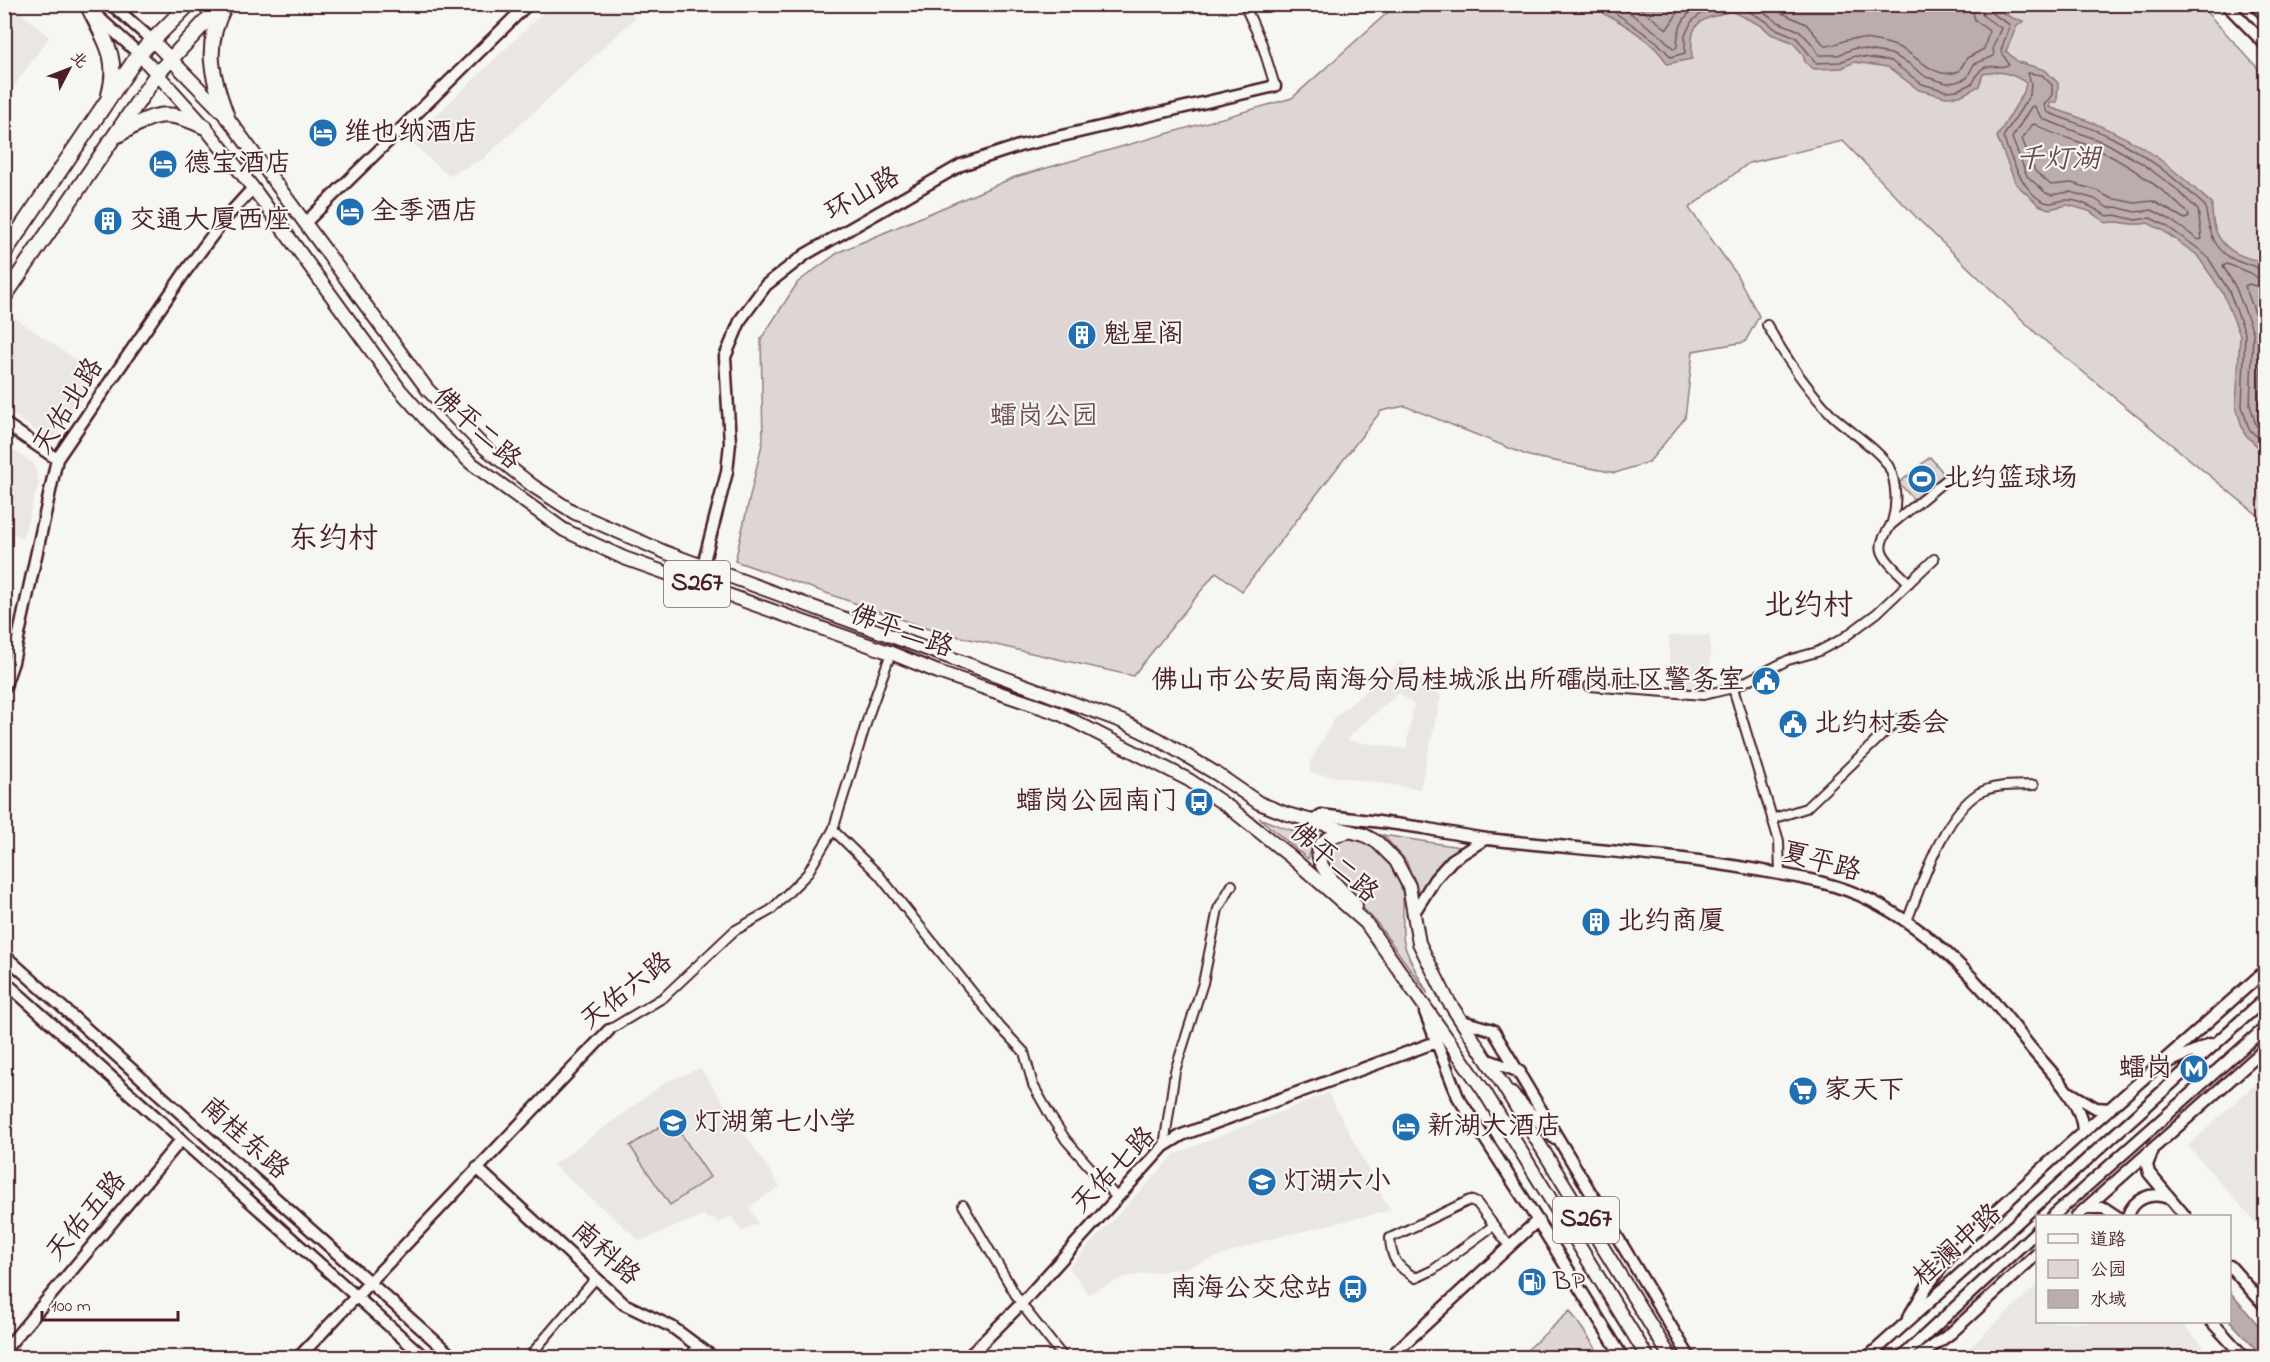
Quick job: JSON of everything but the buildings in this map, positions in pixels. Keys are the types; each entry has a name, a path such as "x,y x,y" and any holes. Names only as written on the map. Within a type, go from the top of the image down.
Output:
{"highway":[{"path":"4,253 107,105 139,54 189,4"},
{"path":"4,297 157,75 224,4"},
{"path":"224,4 218,20 211,61 214,81 227,117"},
{"path":"87,7 113,58 114,80 107,105"},
{"path":"114,138 156,115 172,115 205,127"}],"main road":[{"name":"佛平二路","path":"111,4 153,41 227,117 428,390 485,448 532,486 575,513 668,553 1121,721 1197,762 1259,803 1377,842 1396,861 1409,886 1419,943 1429,966 1671,1358"},
{"path":"305,223 528,4"},
{"path":"2226,4 2265,45"},
{"path":"2254,4 2265,16"},
{"name":"佛平二路","path":"87,7 139,54 205,127 431,425 471,463 524,503 564,530 624,558 1058,713 1189,780 1230,808 1291,857 1366,923 1421,1000 1484,1091 1648,1358"},
{"name":"环山路","path":"702,565 727,472 730,443 725,357 741,319 766,285 806,254 961,165 1019,146 1275,87"},
{"name":"天佑北路","path":"4,687 13,662 57,459 185,272 223,220 253,188"},
{"path":"4,423 57,459"},
{"name":"夏平路","path":"1313,821 1321,815 1485,839 1715,862 1833,884 1868,899 1907,921 1947,953 2003,1012 2038,1059 2067,1091 2082,1119 2084,1132"},
{"path":"1349,831 1332,835 1320,845 1319,861 1324,871 1360,909 1366,923"},
{"path":"1413,914 1435,879 1452,860 1485,839"},
{"name":"南桂东路","path":"4,955 454,1358"},
{"path":"1901,1328 1928,1285 1951,1255 2265,970"},
{"name":"南桂东路","path":"4,981 425,1358"},
{"name":"桂澜中路","path":"1867,1358 2265,998"},
{"path":"1421,1000 1458,1097 1623,1358"},
{"path":"1462,1021 1493,1030 1689,1356"},
{"path":"2054,1215 2233,1058 2265,1027"},
{"name":"天佑六路","path":"298,1358 609,1030"},
{"path":"2157,1067 2219,1040"},
{"name":"天佑七路","path":"967,1358 1021,1304 1164,1146 1182,1135 1437,1042"},
{"path":"2078,1215 2265,1048"},
{"path":"2189,1116 2233,1058"},
{"path":"1488,1060 1520,1072"},
{"path":"1501,1082 1568,1152"},
{"name":"夏平路","path":"2067,1091 2096,1108 2110,1109"},
{"name":"天佑五路","path":"4,1351 181,1140"},
{"path":"2154,1148 2148,1158 2149,1173 2184,1215"},
{"name":"南科路","path":"477,1168 624,1304 672,1327 714,1358"},
{"path":"2128,1215 2130,1209 2146,1196 2156,1195 2170,1200"},
{"path":"2087,1208 2104,1208 2114,1215"},
{"path":"1389,1358 1538,1221"},
{"name":"桂澜中路","path":"1901,1358 2036,1231"},
{"path":"1917,1358 1951,1332 2036,1254"},
{"path":"2231,1268 2265,1307"},
{"path":"2213,1323 2245,1358"}],"street":[{"path":"1244,4 1262,44 1275,87"},
{"path":"1767,325 1784,356 1832,414 1890,468 1895,492 1895,509 1881,549 1885,557 1909,583"},
{"path":"1891,525 1952,475"},
{"path":"1589,686 1703,694 1733,688 1788,660 1817,652 1842,639 1877,613 1934,559"},
{"name":"天佑六路","path":"609,1030 664,997 734,931 771,910 807,874 833,830 870,711 891,653"},
{"path":"1733,688 1779,841 1780,874"},
{"path":"1772,819 1806,808 1899,719 1914,724"},
{"path":"1907,921 1942,837 1958,814 1978,794 1995,787 2034,785"},
{"path":"833,830 879,875 966,986 1024,1052 1033,1085 1051,1117 1066,1140 1116,1198"},
{"path":"1164,1146 1175,1071 1203,983 1218,909 1232,885"},
{"path":"1493,1226 1433,1270 1416,1278 1402,1270 1391,1254 1390,1238 1470,1200 1477,1203 1510,1247"},
{"path":"963,1205 1021,1304 1064,1358"},
{"path":"528,1358 596,1278"},
{"path":"688,1358 698,1346"}],"shaded area":[{"path":"5,4 12,5 49,37 5,99"},
{"path":"552,4 622,5 635,18 483,159 449,176 410,141"},
{"path":"15,318 98,375 52,442 5,409 5,333"},
{"path":"5,445 34,464 39,483 22,539 5,526"},
{"path":"1710,635 1711,691 1670,692 1669,636"},
{"path":"1400,663 1441,696 1420,789 1310,773 1310,762 1336,716","holes":["1399,693 1414,704 1406,749 1349,741 1350,735"]},
{"name":"灯湖第七小学","path":"700,1068 780,1186 749,1207 758,1223 742,1231 731,1216 717,1223 715,1218 708,1219 704,1215 640,1241 553,1165 666,1082"},
{"path":"2265,1075 2265,1233 2188,1146"},
{"name":"灯湖六小","path":"1328,1093 1390,1210 1266,1240 1185,1268 1124,1277 1088,1294 1069,1267 1175,1154"},
{"path":"2036,1286 2036,1323 2181,1323 2214,1357 1959,1357"}],"green space":[{"name":"𧒽岗公园","path":"1396,5 2200,5 2265,76 2265,521 2038,335 1918,219 1843,141 1749,163 1689,208 1735,272 1759,316 1745,342 1693,351 1685,418 1649,462 1615,473 1529,456 1405,406 1381,411 1242,591 1216,572 1133,676 934,631 735,561 763,440 761,339 798,282 839,252 1015,177 1292,98"},
{"name":"北约篮球场","path":"1930,457 1945,475 1914,500 1899,483"},
{"path":"1259,818 1287,829 1316,836 1308,859"},
{"path":"1383,835 1460,847 1434,871 1419,898 1415,881 1406,861"},
{"path":"1345,836 1367,844 1386,858 1393,867 1402,888 1404,943 1428,994 1377,923 1325,867 1326,846 1333,840"},
{"path":"671,1119 710,1177 670,1205 630,1146"},
{"path":"1570,1311 1602,1357 1530,1357 1526,1351"}],"water":[{"name":"千灯湖","path":"1988,4 2012,18 2024,21 2017,26 2006,51 2018,62 2045,70 2058,83 2057,102 2051,102 2049,107 2115,132 2159,159 2212,204 2214,226 2223,243 2238,254 2260,261 2266,271 2265,454 2244,433 2236,407 2240,335 2223,293 2197,255 2148,223 2136,225 2106,223 2089,211 2068,205 2049,209 2039,205 2016,184 1997,137 2024,92 2026,83 2006,73 1983,74 1979,86 1960,96 1946,97 1919,90 1888,67 1854,62 1842,68 1814,69 1805,62 1803,54 1792,42 1771,34 1762,26 1731,11 1710,17 1698,25 1692,37 1692,59 1667,64 1656,49 1639,35 1604,14 1604,9 1611,5"},
{"path":"2231,1293 2265,1333 2265,1357 2231,1322"}],"place":[{"name":"维也纳酒店","path":"323,133"},
{"name":"德宝酒店","path":"163,164"},
{"name":"全季酒店","path":"350,212"},
{"name":"交通大厦西座","path":"108,221"},
{"name":"魁星阁","path":"1082,335"},
{"name":"北约篮球场","path":"1922,479"},
{"name":"佛山市公安局南海分局桂城派出所礌岗社区警务室","path":"1766,681"},
{"name":"北约村委会","path":"1793,724"},
{"name":"𧒽岗公园南门","path":"1199,802"},
{"name":"北约商厦","path":"1596,922"},
{"name":"𧒽岗","path":"2194,1069"},
{"name":"家天下","path":"1803,1091"},
{"name":"灯湖第七小学","path":"673,1123"},
{"name":"新湖大酒店","path":"1406,1127"},
{"name":"灯湖六小","path":"1262,1182"},
{"name":"BP","path":"1532,1282"},
{"name":"南海公交总站","path":"1353,1289"}],"district":[{"name":"东约村","path":"333,540"},
{"name":"北约村","path":"1808,607"}]}
